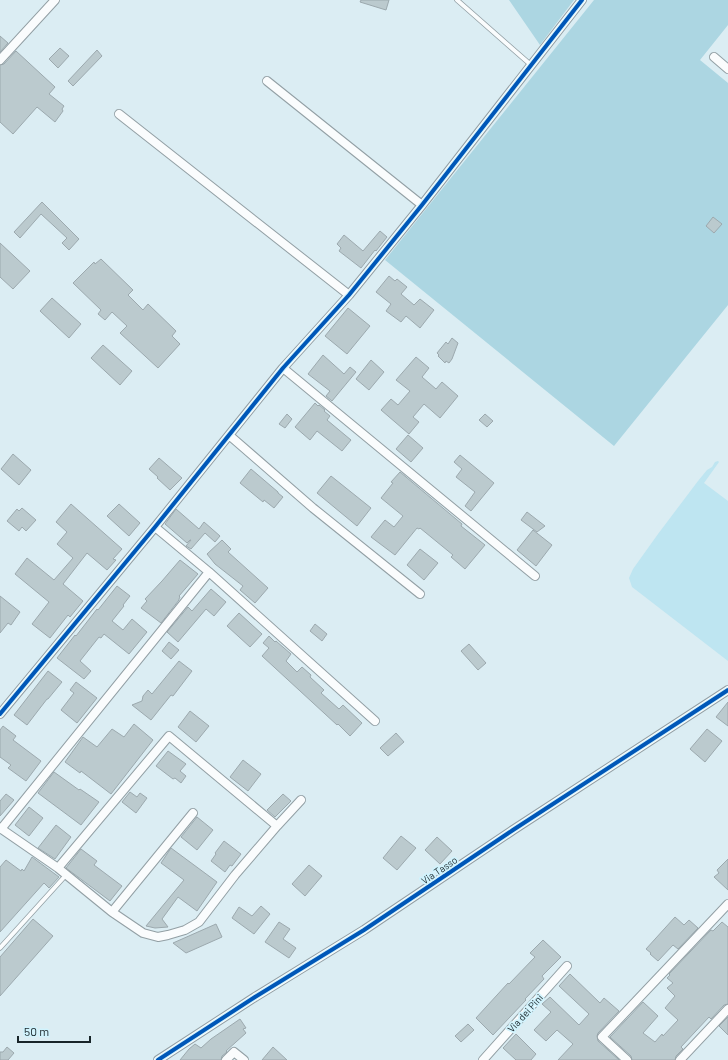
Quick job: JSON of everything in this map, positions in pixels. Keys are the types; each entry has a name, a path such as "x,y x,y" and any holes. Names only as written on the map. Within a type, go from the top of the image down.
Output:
{"street":[{"path":"0,60 55,0"},
{"path":"0,714 155,527 283,368 349,295 422,205 582,0"},
{"path":"714,57 728,69"},
{"path":"267,81 422,205"},
{"path":"119,114 349,295"},
{"path":"283,368 535,576"},
{"path":"229,435 313,508 420,594"},
{"path":"155,527 209,572 375,721"},
{"path":"209,572 1,828 58,868 112,912 143,933 158,937 185,930 199,922 235,876 301,800"},
{"name":"Via Tasso","path":"158,1060 254,996 364,930 513,830 728,690"},
{"path":"58,868 169,736 277,826"},
{"path":"112,912 193,813"},
{"path":"627,1060 602,1037 728,904"},
{"name":"Via dei Pini","path":"483,1060 567,966"},
{"path":"680,1060 728,1008"},
{"path":"226,1060 234,1052 244,1060"}],"lane":[{"path":"457,0 531,65"},
{"path":"0,948 66,875"}],"shaded area":[{"path":"509,0 574,0 540,45"},
{"path":"594,0 728,0 728,25 700,60 728,83 728,305 614,446 385,260"},
{"path":"715,462 719,462 704,483 728,501 728,661 632,587 629,578 633,569 698,481"}],"building":[{"path":"361,0 389,0 386,10 360,2"},
{"path":"0,36 8,43 0,52"},
{"path":"60,48 69,56 58,68 49,59"},
{"path":"97,50 102,56 73,86 68,81"},
{"path":"16,51 55,87 49,94 64,106 62,109 63,111 55,122 37,107 13,134 0,122 0,65 4,64"},
{"path":"42,202 79,239 69,250 62,243 67,238 41,214 20,238 14,232"},
{"path":"713,217 722,224 714,233 706,226"},
{"path":"380,231 387,237 361,268 339,251 341,248 337,244 344,235 363,251"},
{"path":"0,243 30,271 13,289 0,277"},
{"path":"101,259 133,290 128,295 143,310 148,304 176,331 172,336 180,344 158,368 120,333 127,326 112,312 105,320 98,314 101,310 73,283 94,262 95,264"},
{"path":"389,276 395,281 397,279 407,287 401,294 414,305 420,299 434,310 420,328 406,316 401,322 386,311 391,304 376,292"},
{"path":"52,298 81,324 69,338 40,311"},
{"path":"348,308 370,326 347,354 325,336"},
{"path":"452,338 458,343 452,359 449,363 446,361 445,363 437,353 446,342 448,344"},
{"path":"103,345 132,371 120,385 91,358"},
{"path":"323,355 344,374 350,367 356,372 332,401 326,396 330,391 308,374"},
{"path":"416,357 429,368 422,377 436,389 442,382 458,396 440,418 424,404 413,417 419,422 409,434 381,410 391,399 398,405 410,391 396,380"},
{"path":"371,360 384,372 369,390 356,379"},
{"path":"315,403 325,410 324,411 330,416 327,420 351,440 342,451 317,431 310,440 295,427"},
{"path":"287,414 292,419 285,428 279,424"},
{"path":"485,414 493,421 487,427 479,420"},
{"path":"408,435 423,448 411,462 396,449"},
{"path":"13,454 31,470 19,485 1,469"},
{"path":"460,455 494,483 471,511 465,506 475,492 456,477 462,469 454,462"},
{"path":"159,458 182,478 170,490 149,469"},
{"path":"251,469 283,497 274,508 264,500 263,502 240,483"},
{"path":"400,472 462,524 461,526 485,545 465,569 451,557 453,555 420,528 417,528 395,555 371,537 385,520 394,527 403,516 381,498 393,483 391,482"},
{"path":"331,476 371,508 357,526 317,493"},
{"path":"71,504 122,549 113,559 116,560 107,570 87,553 63,584 83,601 70,617 68,615 50,638 32,624 49,602 15,574 27,558 54,580 73,558 57,544 67,532 56,522"},
{"path":"119,504 140,523 129,536 107,516"},
{"path":"22,508 36,520 26,531 22,527 19,531 7,521 17,509 19,511"},
{"path":"176,509 199,529 204,522 220,536 215,542 205,533 191,549 186,546 191,540 187,543 165,524"},
{"path":"527,512 545,526 537,532 521,520"},
{"path":"533,530 552,545 536,566 517,550"},
{"path":"222,540 231,549 228,552 268,588 255,603 240,590 243,586 215,564 207,554"},
{"path":"420,549 438,563 424,580 407,565"},
{"path":"180,560 198,574 179,596 179,600 161,623 141,608 147,601 145,599"},
{"path":"117,586 130,596 112,621 123,630 132,619 147,632 129,654 104,634 101,638 99,637 80,661 91,671 84,679 57,658"},
{"path":"211,589 226,602 214,616 206,609 178,642 167,632 188,607 192,611"},
{"path":"0,596 20,612 11,625 8,623 0,633"},
{"path":"239,613 262,634 250,647 227,626"},
{"path":"315,624 327,634 322,641 310,631"},
{"path":"269,636 291,654 286,661 297,672 302,667 324,690 321,693 339,709 343,705 362,723 350,736 262,656 269,648 263,643"},
{"path":"169,642 179,650 171,659 162,651"},
{"path":"469,644 486,663 478,670 461,651"},
{"path":"179,661 192,671 173,696 171,695 151,720 132,705 142,701 143,696 148,690 152,694"},
{"path":"48,671 62,682 27,725 14,715"},
{"path":"76,682 97,698 77,723 61,710 74,693 70,690"},
{"path":"728,702 728,726 716,717"},
{"path":"190,711 209,726 196,742 178,727"},
{"path":"134,724 153,740 111,794 81,771 80,773 65,762 83,737 97,747 112,729 124,737"},
{"path":"3,726 16,736 13,740 41,761 26,781 8,768 11,765 0,757 0,730"},
{"path":"707,729 722,741 705,762 690,749"},
{"path":"396,733 404,742 388,756 380,748"},
{"path":"168,751 186,764 180,771 186,776 181,783 156,766"},
{"path":"243,760 261,774 248,791 230,777"},
{"path":"54,772 99,802 81,825 38,793"},
{"path":"130,792 137,797 140,793 147,798 136,813 122,802"},
{"path":"6,794 14,800 0,816 0,801"},
{"path":"283,794 291,801 275,817 267,810"},
{"path":"29,807 43,818 29,836 15,825"},
{"path":"197,817 213,830 197,850 181,837"},
{"path":"56,825 71,837 55,859 38,848"},
{"path":"401,836 416,848 397,870 383,858"},
{"path":"437,837 452,851 440,864 425,850"},
{"path":"224,841 241,854 232,866 230,865 225,872 211,861"},
{"path":"171,848 217,882 197,911 178,897 162,919 168,927 155,928 146,926 184,880 161,863"},
{"path":"81,849 97,861 94,865 122,886 110,901 66,868"},
{"path":"32,857 59,877 49,888 44,883 0,932 0,867 6,860 21,871 22,869 24,871"},
{"path":"728,859 728,890 714,877 719,873 717,870"},
{"path":"309,865 322,876 305,896 292,884"},
{"path":"261,906 270,914 254,934 232,918 239,907 252,916"},
{"path":"675,917 684,925 689,920 698,928 678,949 673,945 658,961 646,949"},
{"path":"33,919 53,936 0,996 0,957"},
{"path":"279,922 290,929 283,939 296,948 289,958 265,942"},
{"path":"722,922 728,927 728,1004 724,1005 711,1019 709,1017 681,1047 683,1049 676,1056 675,1060 632,1060 631,1056 610,1037 643,1002 658,1016 643,1033 655,1042 662,1034 663,1036 678,1020 665,1008 675,996 667,988 673,983 667,978 670,975 669,974 711,930 713,931"},
{"path":"216,924 222,937 186,953 173,943"},
{"path":"543,940 561,957 542,976 544,979 525,999 526,1000 493,1035 476,1018 508,983 509,984 535,957 530,953"},
{"path":"570,974 600,1003 604,998 619,1011 598,1033 597,1036 598,1041 619,1060 558,1060 573,1044 557,1030 546,1041 534,1030 551,1012 542,1004 550,997 579,1025 589,1014 559,986"},
{"path":"728,1017 728,1035 719,1026"},
{"path":"240,1019 246,1028 243,1029 246,1033 226,1051 227,1052 222,1056 221,1060 180,1060 195,1044 201,1048 211,1039"},
{"path":"468,1024 474,1030 461,1042 455,1036"},
{"path":"516,1034 536,1054 531,1060 516,1060 503,1048"},
{"path":"7,1047 14,1053 8,1060 0,1060 0,1052 3,1052"},
{"path":"273,1047 287,1060 262,1060"}],"cycle path":[{"path":"0,714 155,527 283,368 349,295 422,205 582,0"},
{"path":"158,1060 255,997 364,930 513,830 728,690"}]}
